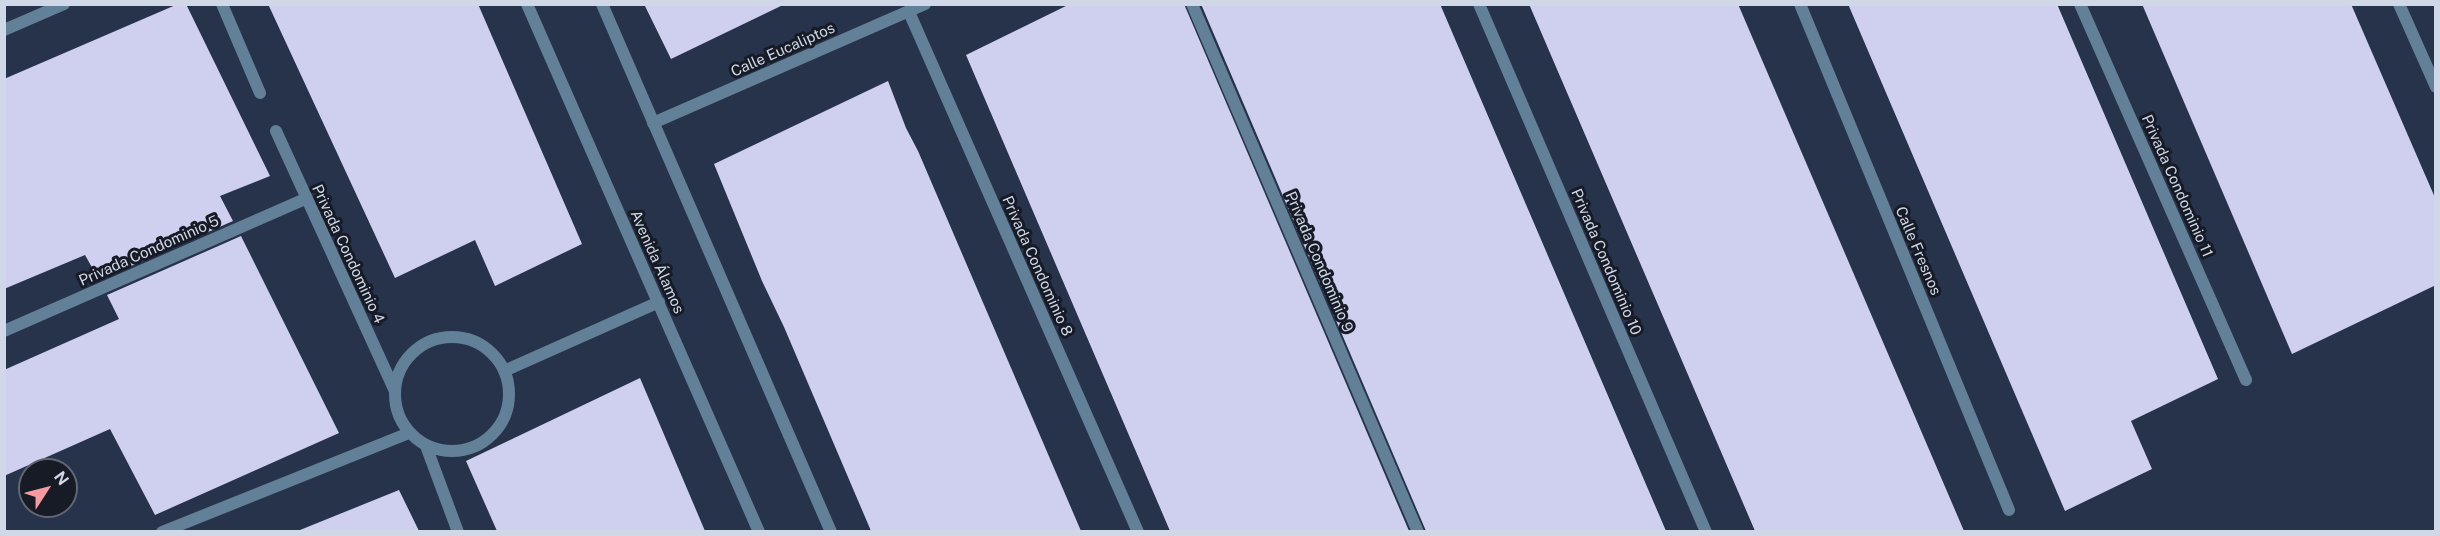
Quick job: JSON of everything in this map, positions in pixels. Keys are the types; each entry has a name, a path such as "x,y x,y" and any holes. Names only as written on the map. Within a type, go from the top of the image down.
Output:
{"street":[{"path":"4,30 64,4"},
{"path":"222,4 260,93"},
{"name":"Avenida Álamos","path":"527,4 759,531"},
{"path":"602,4 831,531"},
{"name":"Calle Eucaliptos","path":"653,123 925,4"},
{"name":"Privada Condominio 9","path":"1192,4 1418,531"},
{"name":"Privada Condominio 10","path":"1479,4 1706,531"},
{"name":"Calle Fresnos","path":"1800,4 2009,510"},
{"name":"Privada Condominio 11","path":"2080,4 2246,380"},
{"path":"2398,4 2436,87"},
{"name":"Privada Condominio 8","path":"909,12 1138,531"},
{"name":"Privada Condominio 4","path":"276,131 305,199 394,390"},
{"name":"Privada Condominio 5","path":"4,331 305,199"},
{"path":"504,371 659,302"},
{"path":"439,338 464,338 486,348 504,371 509,386 508,407 500,426 486,441 468,450 447,452 426,446 409,433 400,418 394,390 400,366 417,347 439,338"},
{"path":"162,531 409,433"},
{"path":"426,446 458,531"}],"building":[{"path":"178,4 186,4 270,176 220,196 233,221 99,280 85,255 4,289 4,79"},
{"path":"268,4 478,4 582,244 495,286 475,240 395,278"},
{"path":"644,4 785,4 671,59"},
{"path":"1070,4 1184,4 1409,531 1170,531 966,55"},
{"path":"1201,4 1440,4 1666,531 1426,531"},
{"path":"1529,4 1738,4 1964,531 1755,531"},
{"path":"1848,4 2057,4 2218,379 2131,421 2152,469 2065,511"},
{"path":"2142,4 2351,4 2436,200 2436,285 2292,354"},
{"path":"888,81 906,128 918,151 1081,531 871,531 762,281 714,164"},
{"path":"241,236 339,433 155,515 110,429 45,458 18,458 18,470 4,476 4,370 119,319 107,295"},
{"path":"640,378 705,531 497,531 466,461"},
{"path":"399,490 419,531 300,531 300,530"}]}
